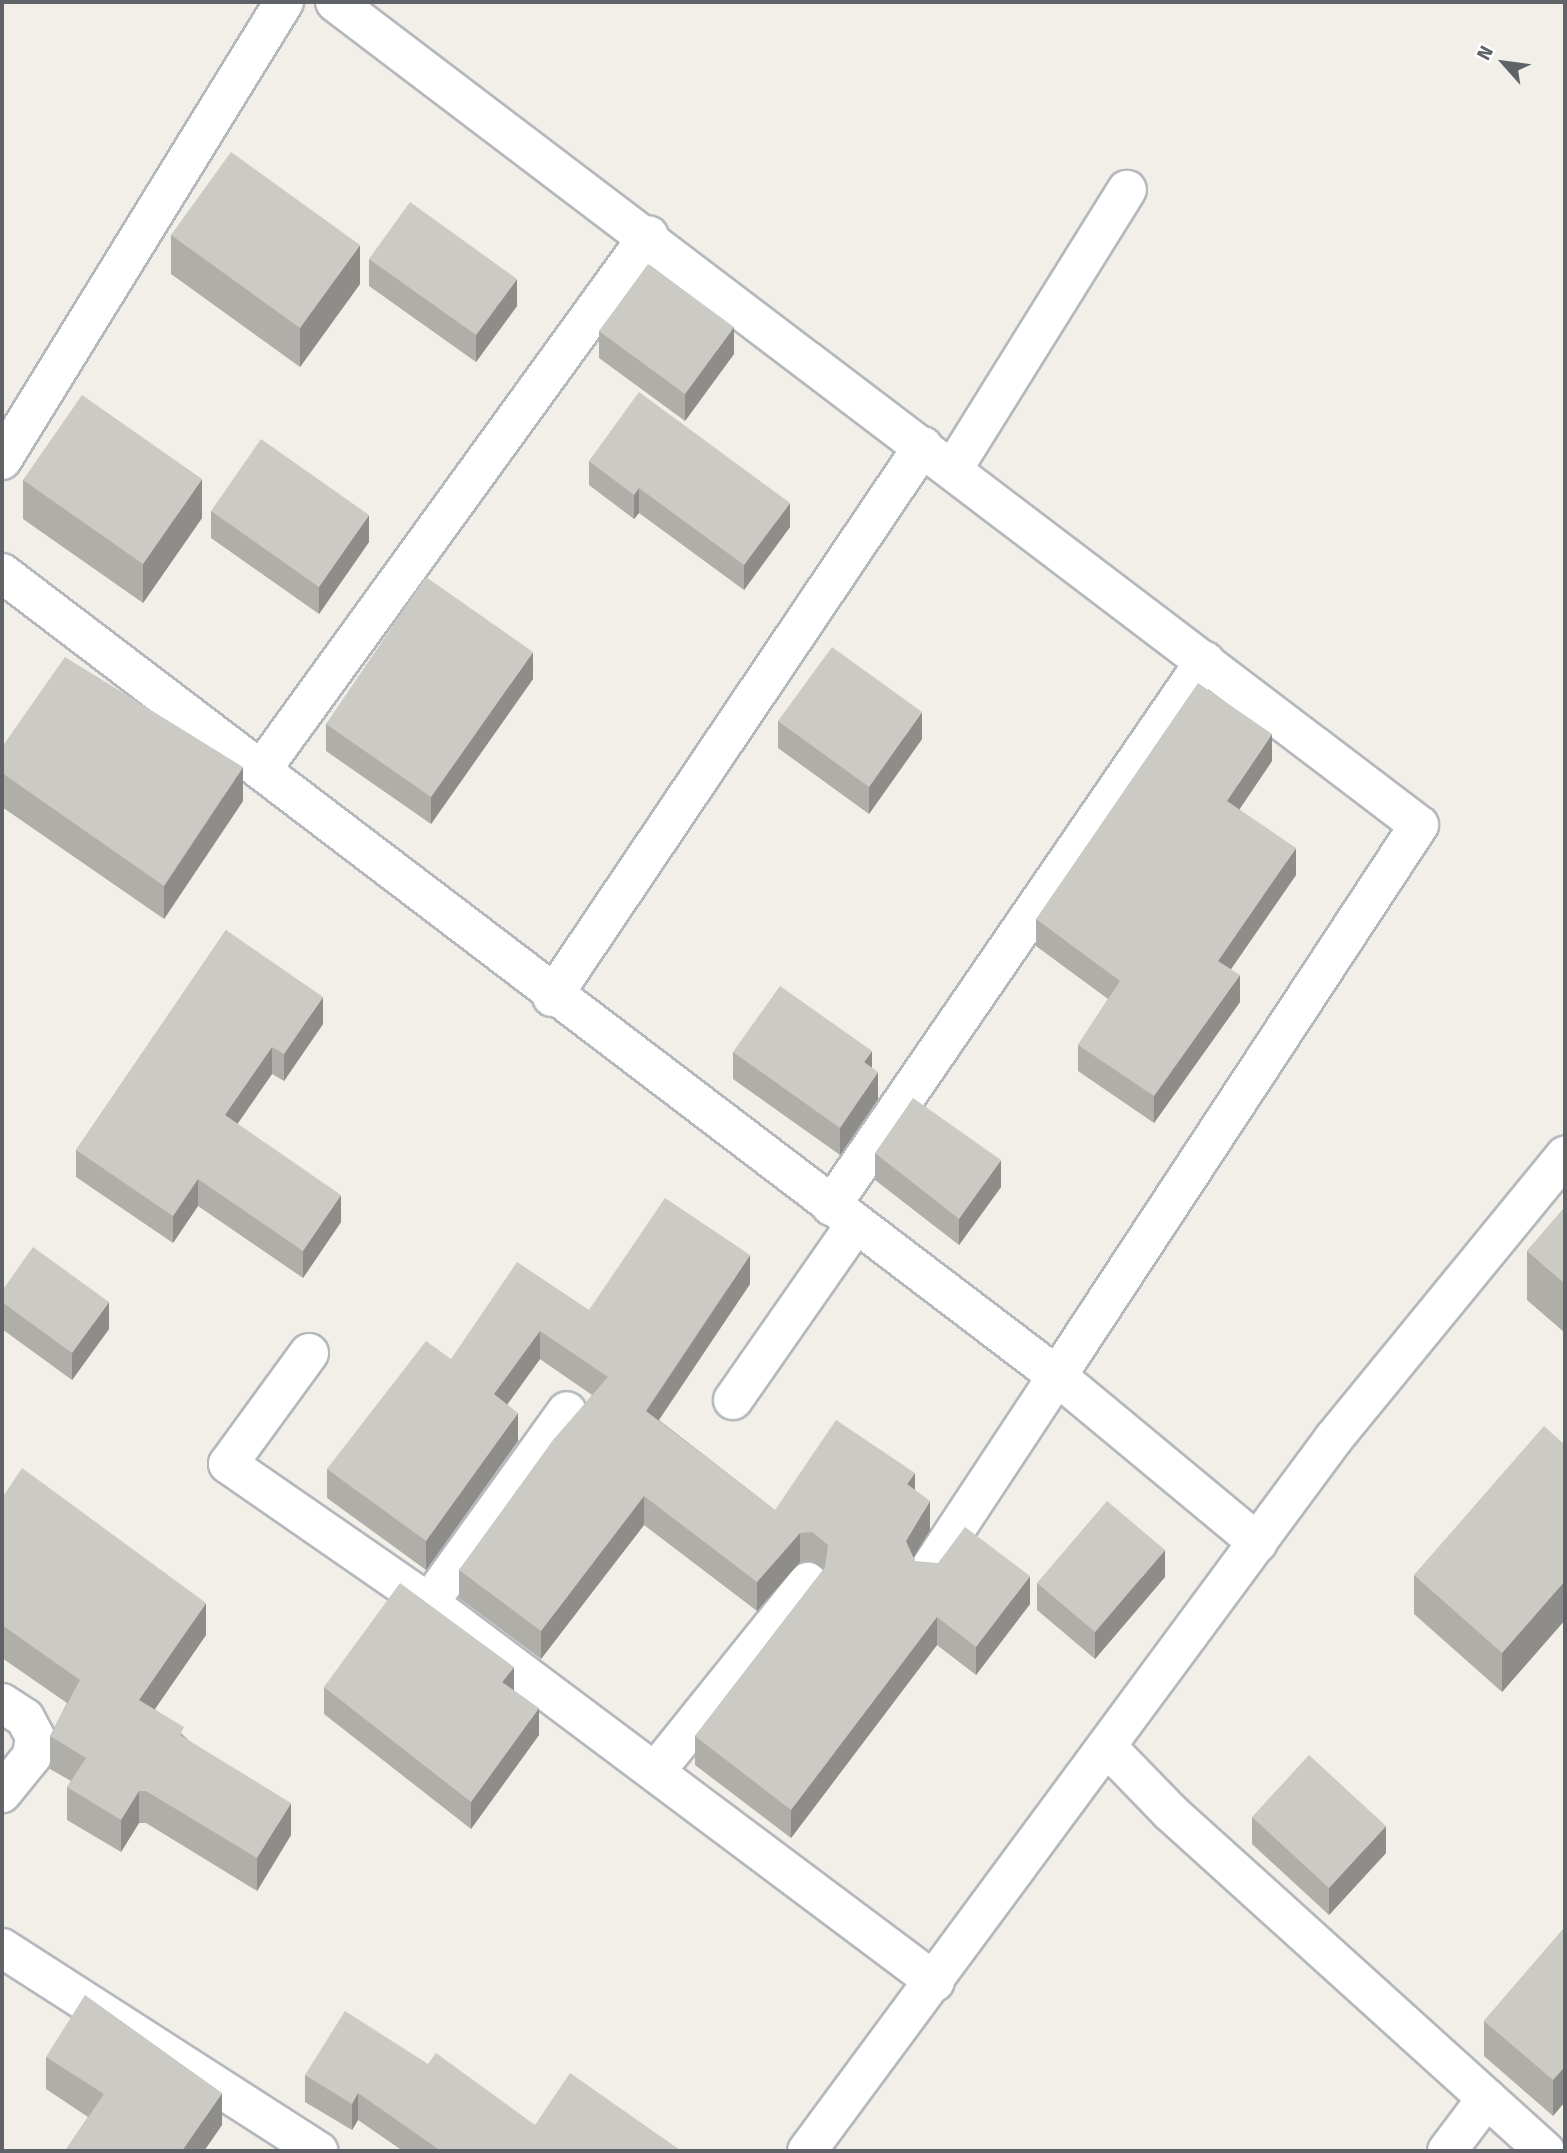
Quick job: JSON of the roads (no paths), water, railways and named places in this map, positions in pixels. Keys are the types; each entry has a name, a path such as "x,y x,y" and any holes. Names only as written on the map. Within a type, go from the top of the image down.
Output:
{"street":[{"path":"2,460 284,2"},
{"path":"335,2 649,235 1419,825 928,1572"},
{"path":"552,997 1127,190"},
{"path":"262,769 649,235"},
{"path":"2,573 262,769 552,997 1057,1376 1258,1544"},
{"path":"733,1400 843,1216 1205,661"},
{"path":"807,2151 1109,1749 1335,1438 1565,1156"},
{"path":"309,1353 228,1464 429,1603 935,1982"},
{"path":"429,1603 567,1410"},
{"path":"654,1772 808,1582"},
{"path":"2,1703 25,1717 35,1737 32,1756 2,1793"},
{"path":"1109,1749 1170,1812 1545,2151"},
{"path":"2,1948 317,2151"},
{"path":"1447,2151 1487,2098"}]}
